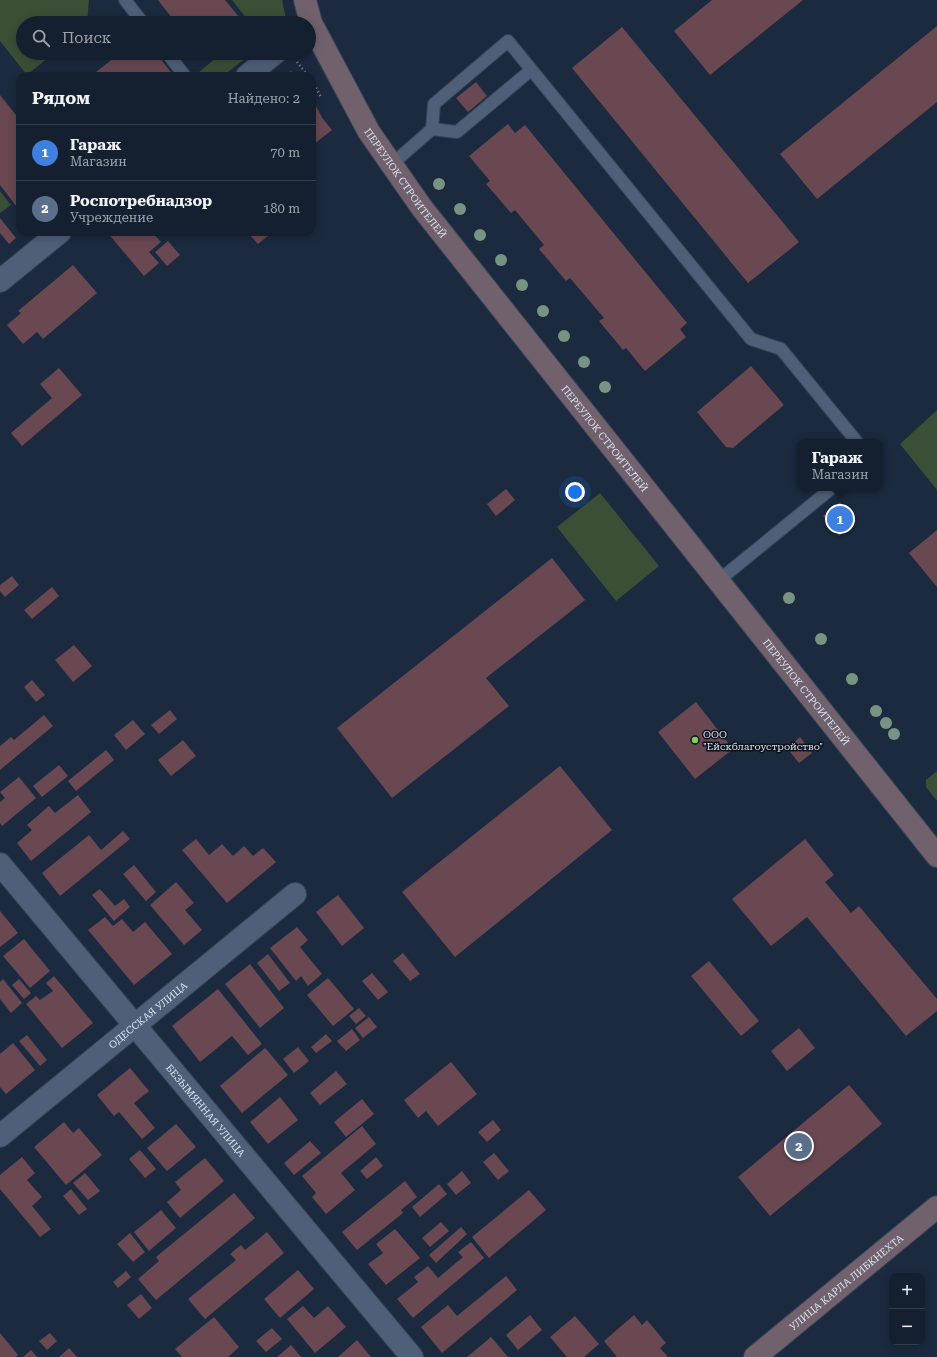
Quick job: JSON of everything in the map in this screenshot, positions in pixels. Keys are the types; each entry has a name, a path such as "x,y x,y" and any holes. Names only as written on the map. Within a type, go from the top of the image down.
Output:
{"street":[{"name":"ПЕРЕУЛОК СТРОИТЕЛЕЙ","path":"305,0 308,16"},
{"name":"ПЕРЕУЛОК СТРОИТЕЛЕЙ","path":"316,35 369,132 422,208 937,856"},
{"path":"255,72 277,60"},
{"path":"0,282 55,236"},
{"name":"БЕЗЫМЯННАЯ УЛИЦА","path":"0,864 412,1357"},
{"name":"ОДЕССКАЯ УЛИЦА","path":"0,1136 295,894"},
{"name":"УЛИЦА КАРЛА ЛИБКНЕХТА","path":"755,1357 937,1207"}],"lane":[{"path":"125,0 138,16"},
{"path":"391,165 432,129 434,104 508,41 751,339 781,349 855,439"},
{"path":"172,60 182,72"},
{"path":"432,129 458,132 531,70"},
{"path":"718,581 828,491"}],"path":[{"path":"290,60 303,72"}],"green space":[{"path":"0,0 89,0 88,16 16,16 16,60 45,60 31,72 25,72 0,41"},
{"path":"232,0 282,0 285,16 245,16"},
{"path":"214,60 243,60 228,72 199,72"},
{"path":"0,191 11,205 0,213"},
{"path":"937,410 937,490 900,444"},
{"path":"600,493 659,566 616,601 557,527"},
{"path":"937,771 937,801 926,787 926,780"}],"building":[{"path":"158,0 225,0 238,16 171,16"},
{"path":"712,0 803,0 710,75 674,31"},
{"path":"937,26 937,102 817,199 780,154"},
{"path":"622,27 799,242 748,283 572,68"},
{"path":"111,60 161,60 171,72 96,72"},
{"path":"476,82 487,96 468,112 456,98"},
{"path":"0,95 16,115 16,206 0,185"},
{"path":"316,106 323,119 332,130 316,142"},
{"path":"508,124 515,133 525,125 687,323 680,329 686,337 645,371 626,348 623,350 599,321 604,318 570,278 566,281 539,249 544,245 515,210 511,213 486,184 490,181 469,156"},
{"path":"0,218 16,238 9,244 0,233"},
{"path":"110,236 156,236 161,242 149,252 159,263 144,276"},
{"path":"251,236 268,236 258,244"},
{"path":"168,241 180,255 167,266 155,252"},
{"path":"73,265 97,293 43,339 37,332 23,344 7,325 21,313 18,311"},
{"path":"751,366 784,405 733,448 726,447 697,412"},
{"path":"59,368 82,395 22,446 11,433 52,398 40,384"},
{"path":"506,489 515,500 496,516 487,504"},
{"path":"840,502 856,521 839,536 823,516"},
{"path":"937,530 937,587 909,553"},
{"path":"552,558 585,600 486,678 509,706 392,798 337,728"},
{"path":"12,576 19,585 5,597 0,591 0,585"},
{"path":"52,587 59,596 32,619 24,610"},
{"path":"74,645 92,666 73,682 55,660"},
{"path":"32,680 45,695 36,702 24,687"},
{"name":"ООО \"Ейскблагоустройство\"","path":"696,702 733,749 695,779 658,732"},
{"path":"170,710 177,719 159,734 151,725"},
{"path":"44,715 53,726 0,770 0,746 11,737 14,740"},
{"path":"133,720 145,734 126,750 114,735"},
{"path":"800,737 812,753 799,763 787,748"},
{"path":"183,740 196,756 171,776 158,760"},
{"path":"106,750 114,760 76,791 68,781"},
{"path":"59,765 68,776 42,797 33,786"},
{"path":"560,766 612,830 455,957 402,892"},
{"path":"19,777 36,798 2,826 0,823 0,802 5,798 0,792"},
{"path":"78,795 91,812 31,861 17,843 32,830 27,825 49,806 55,813"},
{"path":"123,831 130,839 60,896 42,873 89,835 101,850"},
{"path":"196,839 209,855 222,844 233,856 244,846 253,856 263,848 276,862 227,903 182,850"},
{"path":"805,839 834,875 825,882 851,913 859,906 937,999 937,1011 906,1036 807,917 771,946 732,899"},
{"path":"134,865 156,892 146,901 123,874"},
{"path":"176,882 194,903 185,910 202,930 184,945 150,905"},
{"path":"100,889 115,906 124,899 130,907 114,921 92,895"},
{"path":"338,895 364,928 342,946 316,912"},
{"path":"0,911 18,933 0,947"},
{"path":"105,917 113,926 122,919 133,932 145,922 172,954 134,985 88,930"},
{"path":"297,927 308,940 300,947 322,974 308,986 301,976 296,981 270,948"},
{"path":"24,939 50,971 30,988 3,956"},
{"path":"403,953 420,974 410,981 393,961"},
{"path":"268,954 290,983 279,991 257,963"},
{"path":"709,961 759,1021 741,1036 691,976"},
{"path":"250,964 284,1008 260,1028 225,984"},
{"path":"372,973 388,992 378,1000 362,981"},
{"path":"54,976 93,1023 62,1048 26,1004 36,996 40,1000 53,991 46,983"},
{"path":"328,978 354,1009 333,1026 307,995"},
{"path":"3,979 22,1003 11,1013 0,999 0,982"},
{"path":"19,979 31,993 24,999 12,985"},
{"path":"218,989 262,1044 248,1055 232,1036 200,1062 172,1026"},
{"path":"359,1008 366,1016 356,1024 349,1016"},
{"path":"369,1017 377,1027 363,1038 355,1028"},
{"path":"799,1028 815,1048 787,1071 771,1051"},
{"path":"352,1029 360,1040 346,1051 337,1041"},
{"path":"326,1034 332,1041 316,1053 311,1047"},
{"path":"27,1035 47,1060 40,1066 19,1041"},
{"path":"13,1043 35,1070 6,1094 0,1087 0,1054"},
{"path":"298,1047 309,1061 294,1073 283,1059"},
{"path":"265,1048 288,1075 242,1113 220,1086"},
{"path":"451,1062 477,1094 438,1126 426,1111 418,1118 404,1100"},
{"path":"130,1068 149,1091 134,1103 155,1128 142,1139 119,1112 114,1116 97,1095"},
{"path":"336,1071 347,1084 320,1105 310,1093"},
{"path":"849,1085 882,1124 770,1216 738,1177"},
{"path":"280,1097 298,1120 268,1144 250,1122"},
{"path":"362,1099 374,1114 346,1137 334,1122"},
{"path":"493,1120 501,1130 487,1142 478,1132"},
{"path":"64,1122 73,1133 79,1128 102,1155 66,1185 34,1147"},
{"path":"176,1124 196,1147 167,1171 147,1148"},
{"path":"362,1126 376,1144 341,1173 355,1190 326,1214 312,1197 316,1193 302,1176"},
{"path":"310,1141 321,1153 294,1175 284,1163"},
{"path":"140,1150 156,1169 145,1178 129,1159"},
{"path":"494,1153 509,1171 498,1180 483,1162"},
{"path":"22,1157 35,1173 27,1180 42,1197 32,1206 51,1229 40,1237 0,1189 0,1175"},
{"path":"376,1157 383,1166 367,1179 360,1171"},
{"path":"205,1158 224,1181 180,1218 167,1202 181,1190 175,1182"},
{"path":"462,1171 471,1183 456,1195 447,1184"},
{"path":"85,1173 100,1191 88,1200 73,1183"},
{"path":"405,1181 417,1197 401,1210 403,1213 357,1250 342,1232"},
{"path":"439,1184 447,1194 420,1217 412,1207"},
{"path":"71,1189 87,1209 79,1215 63,1196"},
{"path":"529,1190 546,1210 489,1258 472,1237"},
{"path":"234,1193 255,1218 156,1300 138,1279 159,1261 156,1257"},
{"path":"161,1210 176,1228 149,1251 134,1232"},
{"path":"441,1222 449,1231 430,1247 422,1238"},
{"path":"461,1227 467,1234 436,1263 429,1255"},
{"path":"395,1229 420,1258 386,1285 368,1264 383,1253 376,1244"},
{"path":"267,1232 284,1253 205,1319 188,1299 236,1260 230,1254 241,1245 245,1250"},
{"path":"130,1233 145,1252 133,1262 117,1244"},
{"path":"471,1242 484,1258 413,1318 397,1299 418,1282 414,1277 428,1266 438,1278 463,1257 458,1252"},
{"path":"298,1270 314,1289 280,1318 264,1299"},
{"path":"126,1271 131,1277 118,1288 113,1282"},
{"path":"506,1276 517,1290 442,1353 421,1327 448,1305 457,1316"},
{"path":"141,1294 152,1308 139,1319 127,1305"},
{"path":"303,1306 314,1318 328,1306 346,1327 315,1353 287,1319"},
{"path":"530,1315 542,1330 518,1350 506,1335"},
{"path":"634,1315 642,1325 647,1320 666,1343 660,1348 668,1357 617,1357 604,1341"},
{"path":"575,1316 599,1344 584,1357 567,1357 550,1337"},
{"path":"214,1317 239,1347 228,1357 182,1357 175,1349"},
{"path":"272,1328 282,1339 266,1352 256,1341"},
{"path":"0,1333 18,1355 16,1357 0,1357"},
{"path":"50,1333 57,1341 47,1350 39,1341"},
{"path":"491,1337 508,1357 467,1357"},
{"path":"357,1340 371,1357 338,1357"},
{"path":"291,1345 301,1357 277,1357"},
{"path":"69,1348 77,1357 59,1357"},
{"path":"31,1350 37,1357 23,1357"}],"place":[{"name":"Гараж","path":"840,519"},
{"name":"ООО \"Ейскблагоустройство\"","path":"695,740"},
{"name":"Роспотребнадзор","path":"799,1146"}]}
